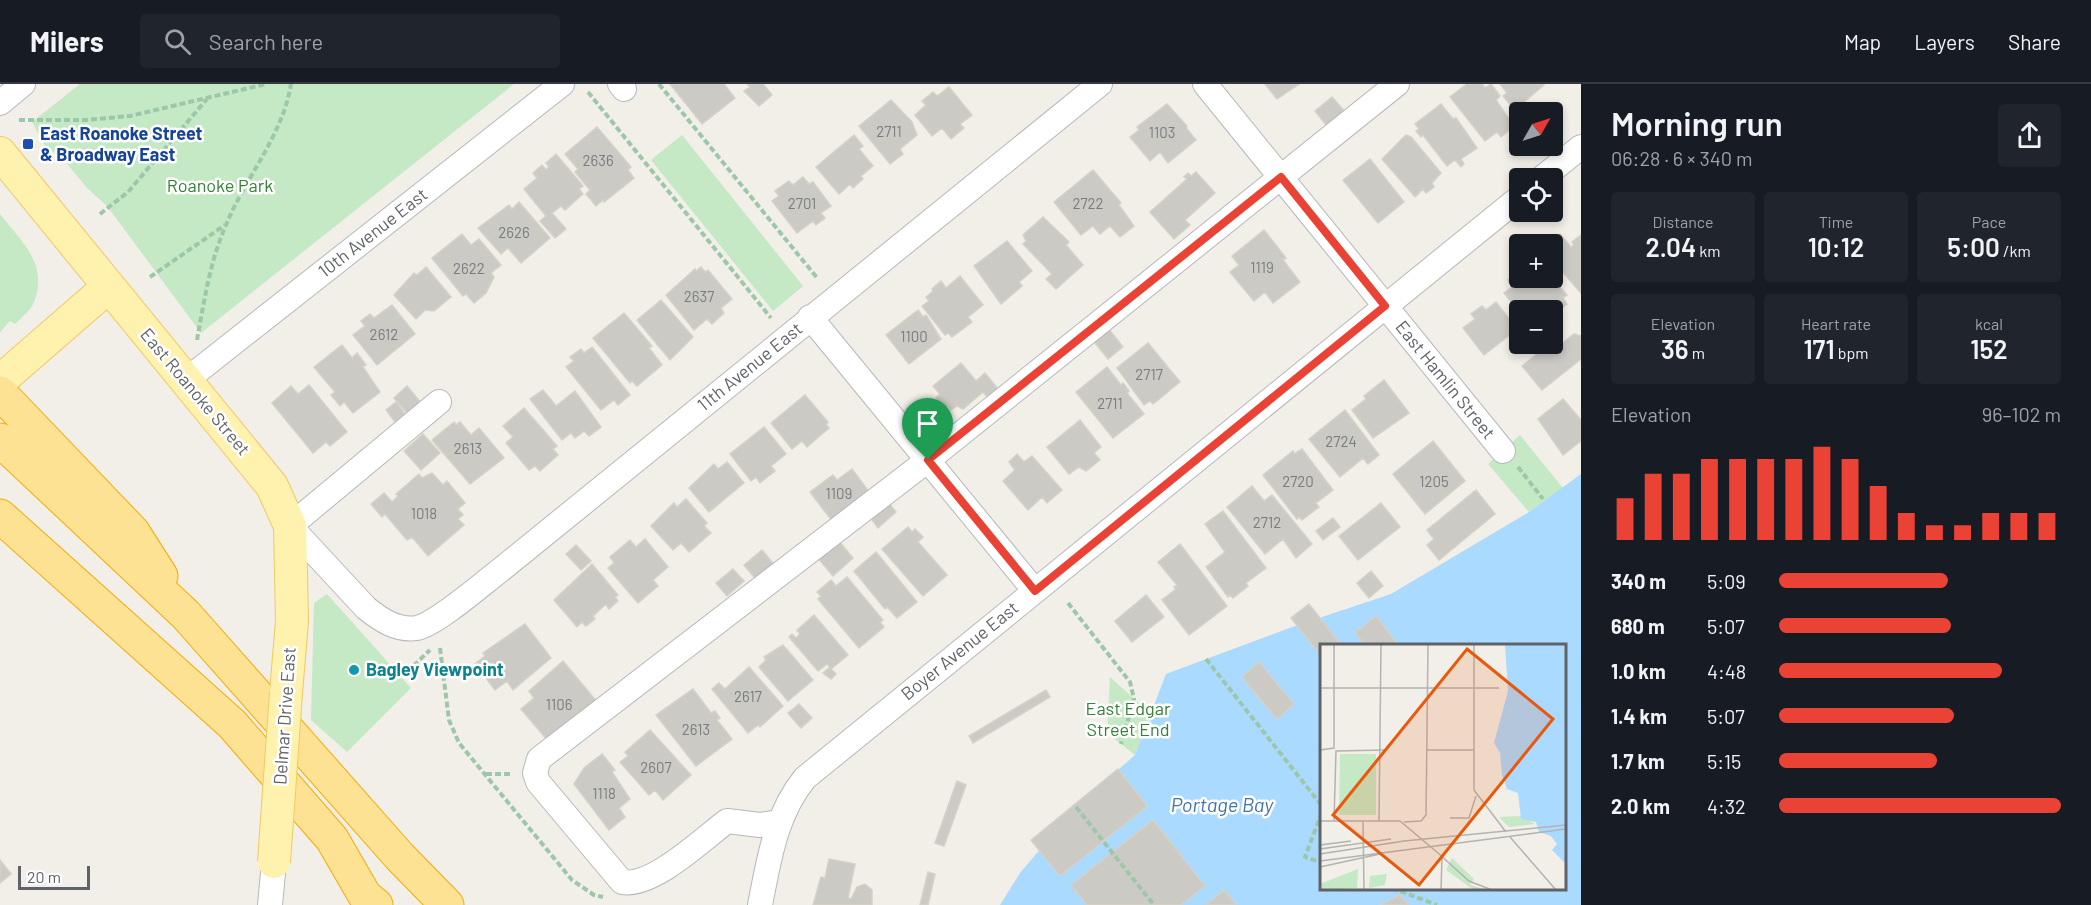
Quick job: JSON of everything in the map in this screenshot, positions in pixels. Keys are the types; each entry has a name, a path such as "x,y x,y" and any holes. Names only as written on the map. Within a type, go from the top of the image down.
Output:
{"highway":[{"path":"5,381 134,532 186,615"},
{"path":"0,440 186,615 400,857 447,905"},
{"path":"0,516 232,724 332,839 371,901"},
{"path":"0,535 48,560"}],"main road":[{"name":"East Roanoke Street","path":"0,153 272,486 290,526"},
{"path":"5,381 108,287"},
{"name":"Delmar Drive East","path":"274,862 292,621 290,526"}],"street":[{"path":"0,103 23,84"},
{"name":"10th Avenue East","path":"185,381 203,352 562,84"},
{"name":"11th Avenue East","path":"391,625 417,628 437,618 498,572 1100,84"},
{"name":"East Hamlin Street","path":"1205,84 1509,457"},
{"path":"779,822 760,825 727,821 661,871 631,884 622,882 538,782 525,774 539,759 928,460 1397,84"},
{"path":"1555,168 1581,147"},
{"name":"Boyer Avenue East","path":"760,905 779,822 792,794 805,778 1509,206"},
{"path":"810,317 1035,591"},
{"path":"290,526 439,402"},
{"name":"East Roanoke Street","path":"290,526 366,608 391,625"},
{"name":"Delmar Drive East","path":"270,904 274,862"}],"path":[{"path":"20,120 86,120 130,116 266,84"},
{"path":"203,352 212,268 225,225 277,126 291,84"},
{"path":"659,84 818,279"},
{"path":"588,92 771,318"},
{"path":"99,214 128,192 207,98"},
{"path":"150,277 225,225"},
{"path":"1509,457 1544,499"},
{"path":"1068,603 1130,682 1134,699 1121,744"},
{"path":"407,672 437,643"},
{"path":"440,648 448,720 459,743 572,880 594,895"},
{"path":"1206,659 1320,804"},
{"path":"485,774 525,774"},
{"path":"1076,807 1154,905"},
{"path":"1320,817 1305,857 1320,862"},
{"path":"1397,890 1437,905"}],"green space":[{"name":"Roanoke Park","path":"80,84 514,84 201,333 107,206 87,188 64,160 44,145 32,122"},
{"path":"682,135 803,286 773,311 651,160"},
{"path":"0,214 30,254 38,276 38,288 34,302 26,314 15,324 10,321 0,332"},
{"path":"1520,435 1563,488 1529,512 1488,464"},
{"name":"Bagley Viewpoint","path":"327,594 411,688 347,752 311,720 314,603"},
{"name":"East Edgar Street End","path":"1110,677 1151,714 1135,755 1107,733"}],"water":[{"name":"Portage Bay","path":"1581,474 1581,905 1000,905 1020,873 1076,807 1135,755 1166,674 1292,627 1391,594 1529,512"}],"building":[{"path":"670,84 724,84 735,98 702,124"},
{"path":"747,84 763,84 772,95 759,106 744,91 750,87"},
{"path":"1265,84 1299,84 1277,99"},
{"path":"1467,84 1482,84 1485,88 1491,84 1500,96 1496,100 1509,119 1509,130 1501,137 1497,132 1485,141 1450,97"},
{"path":"1500,84 1544,85 1524,102 1509,103 1503,96 1507,93"},
{"path":"949,87 972,115 960,124 964,128 951,139 942,128 932,136 915,115 926,105 922,101 933,92 937,96"},
{"path":"1332,97 1345,112 1327,126 1315,111"},
{"path":"891,100 912,122 917,135 900,149 903,154 890,164 859,126"},
{"path":"1167,104 1196,140 1168,163 1160,152 1150,161 1130,137 1139,130 1137,127"},
{"path":"1441,104 1453,119 1456,118 1477,148 1461,159 1464,164 1461,167 1455,160 1447,166 1423,135 1421,137 1416,131 1419,129 1415,124"},
{"path":"597,127 631,167 628,170 634,178 596,206 586,194 590,190 575,172 578,169 565,154"},
{"path":"854,135 863,146 859,149 873,166 861,176 863,179 853,188 850,184 839,194 816,167"},
{"path":"1406,135 1411,137 1441,173 1432,183 1434,187 1426,193 1423,189 1415,197 1382,159"},
{"path":"556,154 583,186 579,189 583,194 565,210 561,206 552,213 566,229 555,238 540,221 546,216 524,189 537,178 533,173 542,165 546,170 549,167 546,163"},
{"path":"1370,159 1404,202 1378,223 1343,180"},
{"path":"1093,170 1121,203 1119,205 1134,226 1120,237 1110,226 1100,234 1093,226 1081,235 1054,202"},
{"path":"1196,172 1215,193 1185,220 1190,225 1174,239 1150,212 1187,179 1184,177 1188,173 1191,176"},
{"path":"803,177 809,184 813,182 831,206 821,213 825,218 816,225 813,221 797,233 772,201 779,196 775,191 789,181 793,185"},
{"path":"519,202 550,238 521,263 508,248 501,254 478,228 509,205 512,209"},
{"path":"1043,217 1069,242 1066,245 1083,265 1056,289 1046,279 1052,274 1023,244 1026,241 1023,235"},
{"path":"1264,230 1286,258 1283,260 1300,282 1273,303 1265,292 1254,301 1230,272 1239,265 1232,256"},
{"path":"462,234 471,245 479,239 501,265 491,273 494,277 486,293 474,303 466,294 463,296 432,258"},
{"path":"1581,235 1581,293 1563,273 1563,238 1571,247 1574,245 1572,242"},
{"path":"1007,241 1032,271 1019,282 1022,286 1001,304 974,266"},
{"path":"426,267 451,297 434,311 425,310 416,319 394,295 414,273 417,275"},
{"path":"701,267 705,272 708,270 732,299 721,308 724,313 712,324 707,319 694,330 666,295 695,269 696,271"},
{"path":"960,276 983,305 968,317 972,322 952,337 948,333 945,335 922,306 929,301 926,297 941,281 946,288"},
{"path":"1510,288 1561,288 1567,295 1563,298 1567,304 1563,307 1563,300 1510,300 1504,293"},
{"path":"661,300 693,337 670,360 637,320"},
{"path":"1496,302 1509,319 1509,335 1484,355 1463,328 1475,319 1471,314 1482,306 1486,310"},
{"path":"392,305 415,334 377,365 353,335 365,326 361,321 370,314 374,318"},
{"path":"918,310 923,317 926,315 941,339 909,364 886,335"},
{"path":"624,313 652,346 649,348 662,365 637,386 632,381 630,383 593,338"},
{"path":"1107,327 1123,347 1108,359 1092,339"},
{"path":"1574,334 1581,336 1581,359 1542,390 1522,366 1537,354 1563,354 1563,343"},
{"path":"1148,343 1180,382 1153,404 1150,401 1144,405 1117,368"},
{"path":"342,345 352,358 357,353 366,365 363,367 380,392 353,413 344,402 340,406 331,395 335,392 314,367"},
{"path":"592,347 630,395 618,405 614,400 601,410 566,367 574,361 570,357 581,349 584,353"},
{"path":"961,363 976,381 985,373 998,389 988,398 983,392 963,409 957,406 951,410 947,405 945,408 936,398 940,394 933,386"},
{"path":"1107,367 1121,385 1123,383 1129,391 1127,393 1144,414 1113,438 1076,392"},
{"path":"1384,380 1409,413 1373,438 1352,410 1366,399 1364,396"},
{"path":"309,385 347,432 330,446 326,442 313,453 272,403 291,386 298,394"},
{"path":"407,386 421,403 408,414 394,398"},
{"path":"543,390 556,406 575,391 601,427 589,436 584,431 575,438 571,433 562,440 530,399"},
{"path":"805,395 828,422 826,425 829,428 807,447 802,441 792,449 771,423"},
{"path":"1563,399 1581,420 1581,441 1563,455 1538,419"},
{"path":"396,402 405,414 395,422 386,410"},
{"path":"524,408 557,446 553,449 558,455 540,471 535,466 529,470 506,443 513,437 503,426"},
{"path":"1345,410 1379,455 1368,464 1363,458 1340,477 1309,439"},
{"path":"1080,420 1101,447 1094,453 1100,460 1086,471 1079,467 1069,474 1047,447"},
{"path":"454,422 456,425 460,422 471,435 479,428 504,458 470,484 432,440"},
{"path":"764,427 786,454 771,466 775,471 760,483 756,477 751,481 730,454"},
{"path":"423,434 440,453 421,470 404,451"},
{"path":"1433,441 1465,481 1425,514 1393,474"},
{"path":"1302,449 1333,490 1316,503 1319,507 1302,520 1299,517 1297,519 1263,475 1293,451 1294,454"},
{"path":"1017,454 1024,462 1032,456 1062,490 1047,503 1042,497 1028,510 1003,481 1015,470 1009,462"},
{"path":"727,462 744,483 709,512 689,488 714,464 718,469"},
{"path":"852,469 869,492 833,522 810,492 833,475 837,480"},
{"path":"432,473 443,485 447,481 465,503 458,509 463,515 458,519 464,525 428,556 412,537 407,540 385,514 382,517 371,504 384,493 392,502 398,496 396,494 419,474 422,478"},
{"path":"1252,486 1264,501 1272,495 1312,544 1296,558 1283,539 1265,554 1227,507"},
{"path":"1476,490 1495,514 1439,560 1427,545 1434,539 1427,530"},
{"path":"686,499 707,523 704,526 711,533 689,552 681,543 673,550 651,526 674,503 677,507"},
{"path":"888,502 896,512 878,528 870,517"},
{"path":"1381,503 1400,527 1358,560 1339,536"},
{"path":"1223,511 1266,568 1246,583 1248,586 1233,598 1230,595 1228,597 1206,567 1225,552 1205,524"},
{"path":"1333,518 1340,527 1323,540 1316,531"},
{"path":"908,527 912,532 915,529 923,537 918,542 947,575 923,596 882,549"},
{"path":"645,539 668,567 653,580 658,586 638,603 608,568 614,563 610,557 630,540 636,547"},
{"path":"837,539 853,558 833,576 817,557"},
{"path":"1180,544 1227,606 1189,635 1162,600 1176,589 1174,587 1177,585 1158,562"},
{"path":"576,545 591,561 581,570 566,554"},
{"path":"762,550 777,568 759,583 744,565"},
{"path":"876,552 917,602 897,618 887,607 885,609 854,571"},
{"path":"592,564 618,595 615,597 618,601 609,609 606,604 593,616 595,619 586,626 582,622 577,627 554,600"},
{"path":"733,569 744,581 727,596 716,583"},
{"path":"1371,571 1383,586 1369,598 1357,583"},
{"path":"847,577 883,620 880,622 884,627 859,648 818,599 821,596 817,592 831,580 836,586"},
{"path":"1146,595 1164,617 1132,642 1115,621"},
{"path":"1309,604 1340,644 1320,644 1320,654 1291,618"},
{"path":"814,615 848,655 831,669 836,674 831,679 823,673 830,667 827,664 818,671 789,637 792,634 796,638 800,634 797,630"},
{"path":"1376,616 1397,644 1364,644 1355,633"},
{"path":"525,624 551,658 513,690 507,681 495,690 475,664 485,656 483,653"},
{"path":"783,645 813,680 788,701 759,667 766,660 764,657"},
{"path":"563,661 597,702 549,742 521,709 534,698 529,691"},
{"path":"1259,662 1294,704 1277,719 1242,677"},
{"path":"749,667 783,706 760,727 758,725 748,733 712,689 719,683 725,689"},
{"path":"693,689 711,713 715,711 720,718 717,720 732,739 696,766 656,715"},
{"path":"1046,690 1050,697 973,743 969,736"},
{"path":"799,704 812,718 801,728 788,713"},
{"path":"650,730 691,775 663,800 655,790 649,795 620,762 628,756 625,752"},
{"path":"602,754 615,770 612,772 630,799 619,808 625,817 609,830 574,784 584,768"},
{"path":"1118,769 1147,806 1060,876 1031,840"},
{"path":"957,781 966,785 944,846 935,843"},
{"path":"1153,820 1205,886 1181,905 1087,905 1071,885"},
{"path":"829,859 855,864 848,898 851,899 857,887 865,884 872,890 872,905 813,905 821,877 825,878"},
{"path":"0,860 11,874 0,883"},
{"path":"928,872 935,874 928,905 920,905"},
{"path":"1224,890 1236,905 1206,905"},
{"path":"1400,895 1409,905 1380,905"}],"place":[{"name":"East Roanoke Street & Broadway East","path":"28,144"},
{"name":"Bagley Viewpoint","path":"354,670"}],"route":[{"path":"1281,177 1385,306 1035,591 928,460 1281,177"}]}
